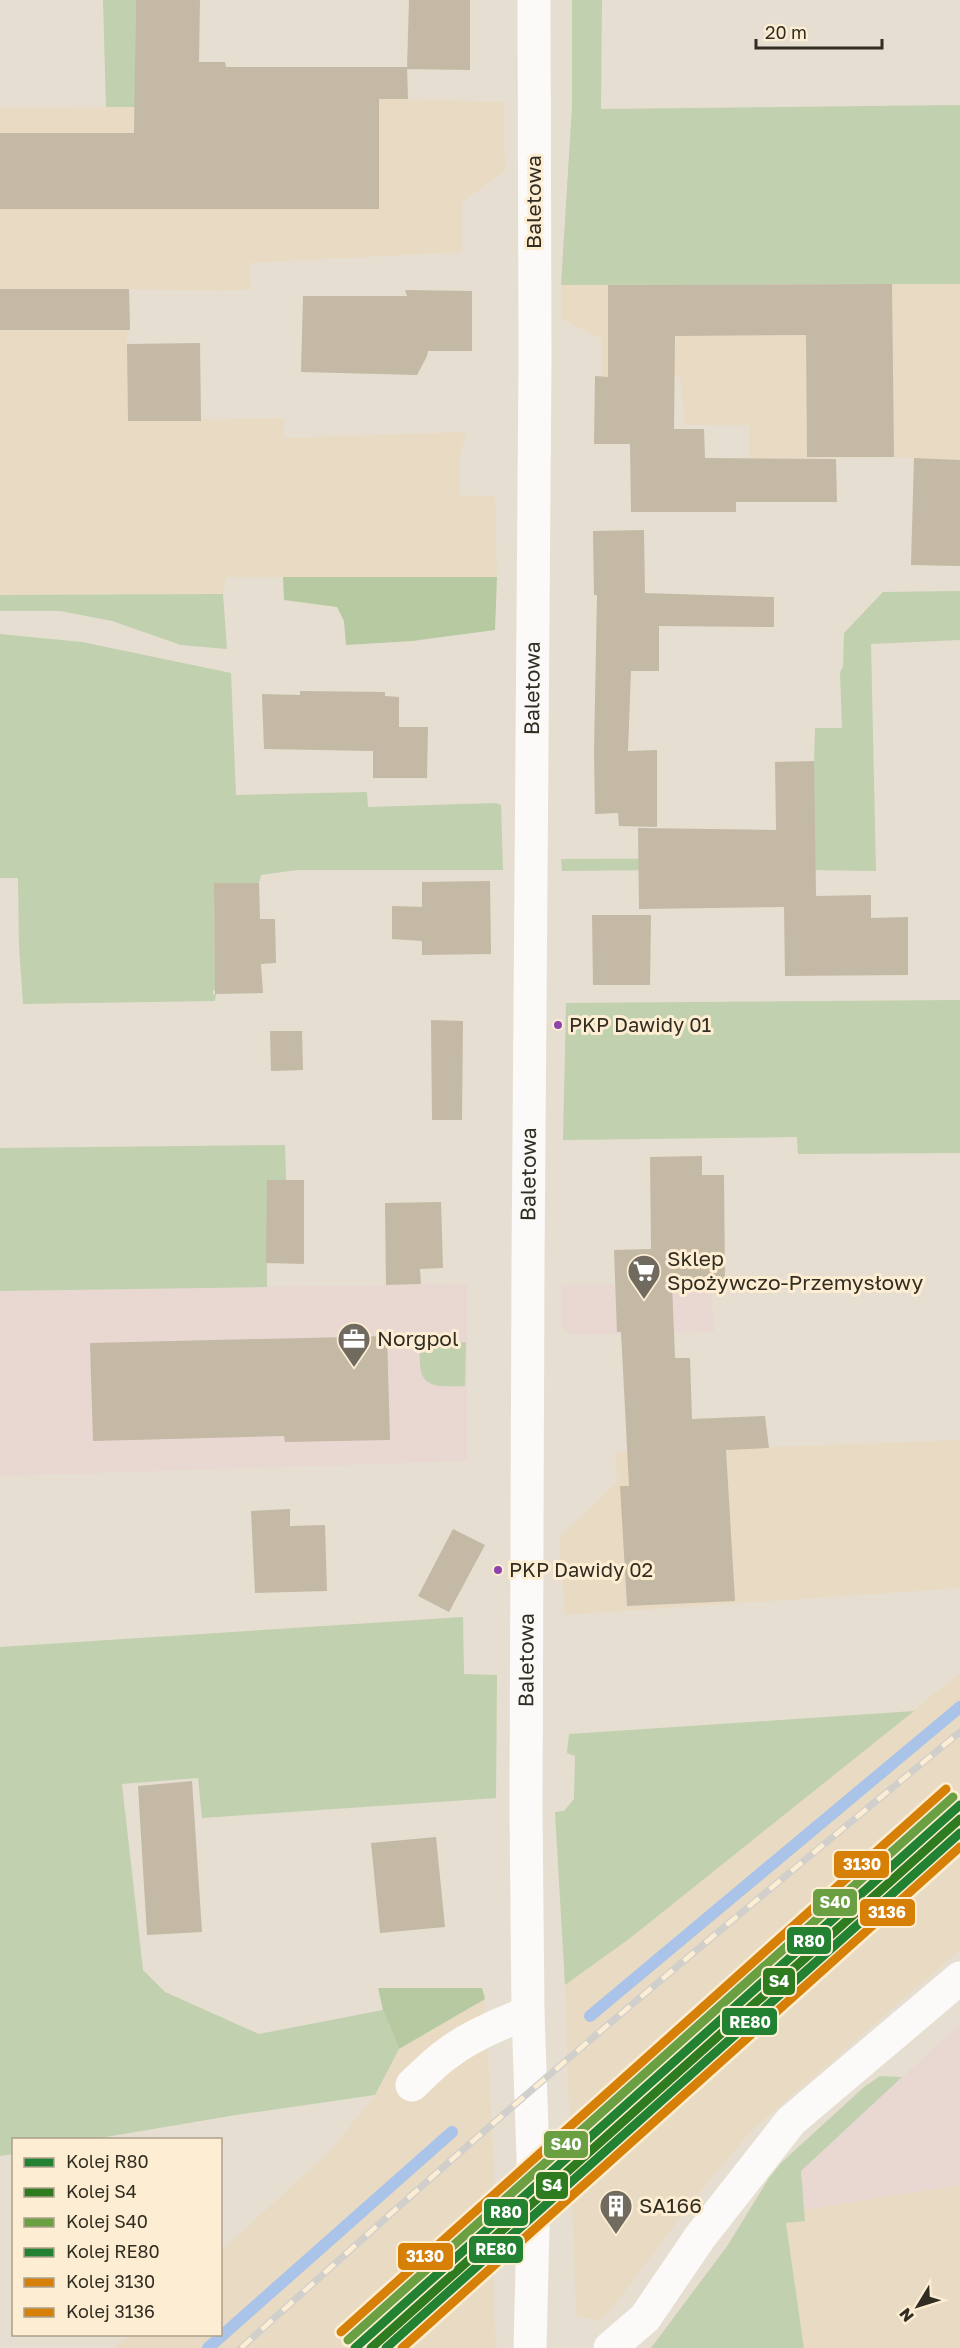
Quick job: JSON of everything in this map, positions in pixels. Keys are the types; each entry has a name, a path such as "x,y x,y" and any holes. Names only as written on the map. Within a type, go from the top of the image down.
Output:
{"street":[{"name":"Baletowa","path":"530,2348 534,2187 528,2013 527,1474 535,360 534,0"},
{"path":"610,2348 645,2318 700,2237 791,2121 960,1978"},
{"path":"412,2085 448,2053 468,2040 528,2013"}],"shaded area":[{"path":"227,99 408,99 504,102 505,171 462,202 462,252 249,263 251,289 217,291 130,289 130,330 127,331 128,421 284,418 283,438 466,432 459,461 460,495 495,497 497,577 226,577 223,594 0,595 0,108 134,107 134,104 197,103"},
{"path":"960,284 960,460 894,457 749,459 749,425 685,425 680,376 601,377 602,339 561,319 561,285"},
{"path":"467,1284 467,1461 0,1476 0,1291"},
{"path":"711,1284 714,1332 572,1335 561,1326 561,1285"},
{"path":"960,1440 960,1588 565,1615 559,1538 617,1481 616,1453"},
{"path":"960,1673 960,1950 751,2131 694,2199 617,2302 600,2321 576,2316 565,1985 629,1939"},
{"path":"485,1999 494,2165 494,2320 497,2348 114,2348 128,2336 222,2336 222,2250 331,2150 375,2095 399,2049"},
{"path":"960,2024 960,2185 803,2210 801,2171"},
{"path":"960,2185 960,2348 804,2348 786,2223 804,2221 803,2210"}],"green space":[{"path":"103,0 136,0 135,107 106,107"},
{"path":"572,0 602,0 601,109 960,105 960,284 561,285 572,107"},
{"path":"283,577 497,577 495,630 412,641 346,645 344,621 337,607 284,600"},
{"path":"960,591 960,640 871,644 876,871 746,869 562,871 561,859 776,858 814,761 815,728 842,728 840,672 843,667 844,633 883,592"},
{"path":"223,594 227,649 181,645 112,621 60,611 0,611 0,595"},
{"path":"0,634 82,642 231,673 236,795 367,792 368,807 496,803 501,805 503,870 297,870 261,875 259,883 214,883 215,990 213,994 216,994 215,1001 23,1004 18,878 0,878"},
{"path":"960,1000 960,1153 798,1154 797,1137 563,1140 566,1003"},
{"path":"285,1145 286,1180 267,1180 267,1287 0,1291 0,1148"},
{"path":"466,1342 465,1386 436,1385 424,1379 421,1372 420,1350 426,1344"},
{"path":"463,1617 464,1674 497,1675 496,1798 202,1818 198,1778 122,1784 143,1970 165,1992 259,2034 383,2010 399,2049 375,2095 100,2138 12,2138 12,2154 0,2156 0,1647"},
{"path":"914,1711 629,1939 565,1985 555,1812 564,1811 574,1799 575,1756 567,1753 569,1734"},
{"path":"378,1988 482,1988 485,1999 399,2049 383,2010"},
{"path":"880,2076 902,2077 801,2171 805,2221 786,2223 804,2348 651,2348 728,2245 769,2178 782,2162 863,2088"}],"building":[{"path":"136,0 200,0 199,62 225,62 226,67 407,67 408,99 379,99 379,209 0,209 0,133 134,133"},
{"path":"409,0 470,0 470,70 407,69"},
{"path":"892,284 894,457 807,457 806,335 675,336 674,429 704,429 705,458 836,459 837,502 736,502 736,512 631,512 630,444 594,444 595,376 608,377 608,285"},
{"path":"0,289 129,289 130,330 0,330"},
{"path":"405,290 472,291 472,351 428,351 417,375 301,372 303,296 407,296"},
{"path":"200,343 201,421 128,421 127,344"},
{"path":"914,458 960,460 960,566 911,565"},
{"path":"644,530 645,593 774,597 774,627 659,626 659,671 631,671 628,751 657,750 657,827 619,826 618,813 595,814 597,595 594,595 593,531"},
{"path":"300,691 385,692 385,696 399,697 399,727 428,727 427,778 373,778 373,751 264,749 262,694 300,695"},
{"path":"814,761 816,896 871,895 871,918 908,917 908,975 785,976 784,907 639,909 638,828 776,830 775,762"},
{"path":"490,881 491,954 422,955 422,941 392,939 392,906 422,907 422,882"},
{"path":"214,883 259,883 260,919 275,919 276,963 261,964 263,993 215,994"},
{"path":"592,915 651,915 650,985 593,985"},
{"path":"431,1020 463,1021 462,1120 432,1120"},
{"path":"270,1031 302,1031 303,1070 271,1071"},
{"path":"702,1156 702,1175 724,1175 725,1284 672,1285 675,1358 690,1358 692,1419 765,1416 769,1448 726,1450 735,1601 627,1606 620,1486 629,1486 621,1332 617,1332 614,1250 651,1249 650,1157"},
{"path":"267,1180 304,1180 304,1264 266,1263"},
{"path":"441,1202 443,1268 420,1269 421,1284 386,1285 385,1203"},
{"path":"387,1336 390,1440 285,1442 284,1436 93,1441 90,1343"},
{"path":"290,1509 290,1526 325,1525 327,1591 255,1593 251,1511"},
{"path":"453,1529 485,1545 449,1612 418,1596"},
{"path":"192,1781 202,1932 147,1935 138,1786"},
{"path":"436,1837 445,1927 380,1933 371,1843"}],"waterway":[{"path":"590,2016 960,1707"},
{"path":"222,2336 452,2132"},
{"path":"208,2348 222,2336"}],"railway":[{"path":"241,2348 560,2065 960,1732"}],"rail line":[{"name":"3130","path":"341,2332 946,1789"},
{"name":"S40","path":"348,2340 953,1797"},
{"name":"R80","path":"355,2348 960,1805"},
{"name":"S4","path":"371,2348 960,1819"},
{"name":"RE80","path":"386,2348 960,1833"},
{"name":"3136","path":"402,2348 960,1847"}],"place":[{"name":"PKP Dawidy 01","path":"558,1025"},
{"name":"Sklep Spożywczo-Przemysłowy","path":"644,1300"},
{"name":"Norgpol","path":"354,1368"},
{"name":"PKP Dawidy 02","path":"498,1570"},
{"name":"SA166","path":"616,2235"}]}
